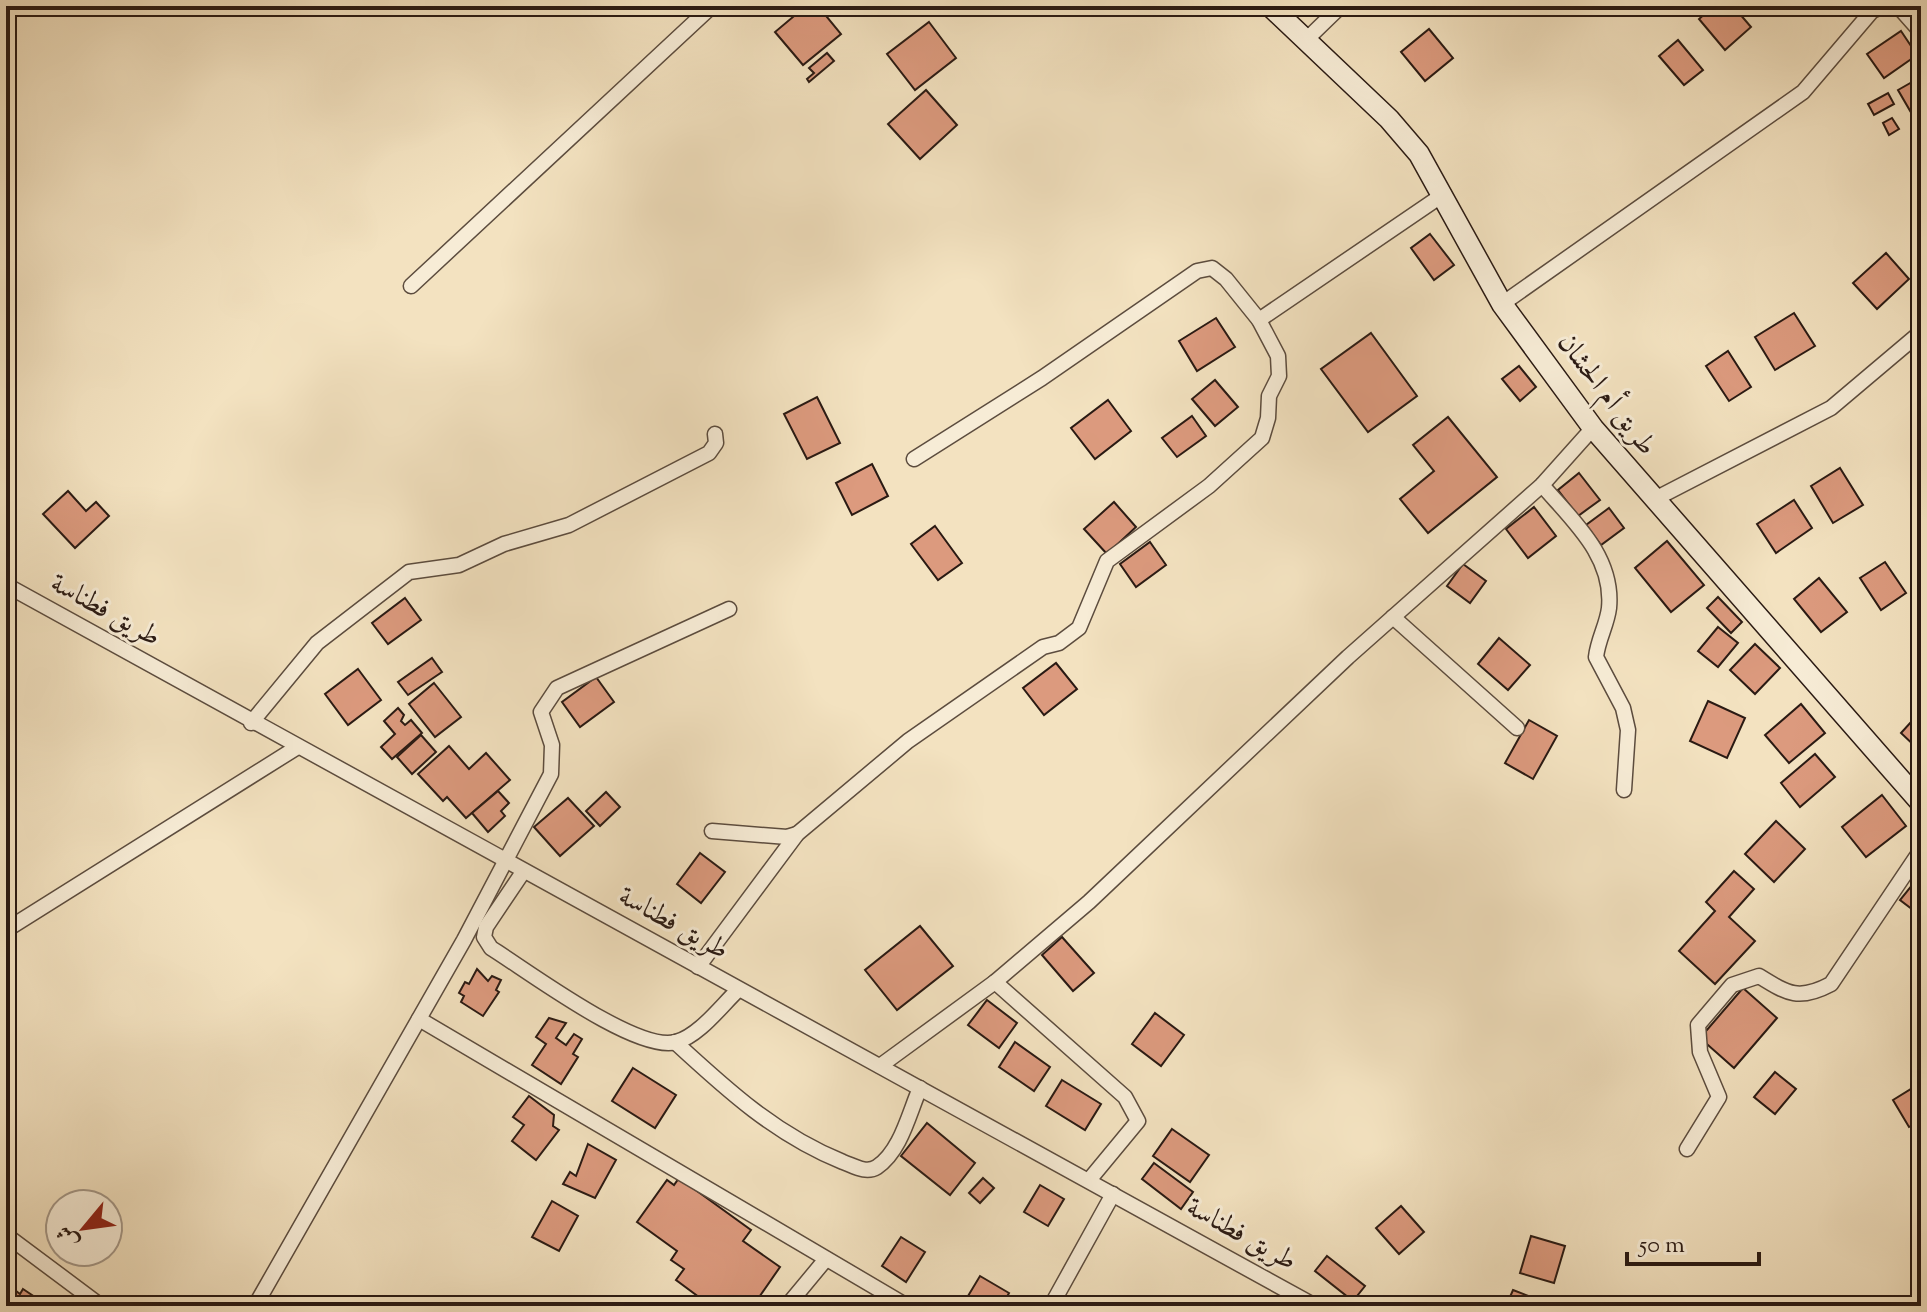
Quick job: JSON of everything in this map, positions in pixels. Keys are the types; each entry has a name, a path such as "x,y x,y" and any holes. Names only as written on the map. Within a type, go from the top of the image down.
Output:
{"street":[{"path":"411,286 712,6"},
{"name":"طريق أم الحشان","path":"1270,6 1389,119 1419,154 1444,194 1502,304 1593,428 1653,500 1920,799"},
{"path":"1307,39 1341,6"},
{"path":"1502,304 1803,92 1872,11 1884,6"},
{"path":"1898,6 1921,32"},
{"path":"1259,320 1444,194"},
{"path":"698,967 797,834 908,741 1043,647 1068,638 1086,615 1107,561 1209,486 1262,438 1268,418 1269,396 1279,376 1278,356 1259,320 1212,268 1197,271 1042,378 914,459"},
{"path":"1653,500 1831,408 1921,332"},
{"path":"880,1066 995,982 1089,902 1393,617 1542,485 1593,428"},
{"path":"251,723 317,643 409,572 459,565 504,544 569,525 709,453 716,443 715,434"},
{"path":"1542,485 1595,548 1606,575 1609,609 1596,657 1623,708 1628,730 1624,790"},
{"name":"طريق فطناسة","path":"6,585 296,748 1090,1179 1315,1306"},
{"path":"255,1306 419,1019 551,774 552,745 541,712 557,688 729,609"},
{"path":"1393,617 1517,728"},
{"path":"6,930 296,748"},
{"path":"712,831 787,837 797,834"},
{"path":"1687,1149 1719,1097 1700,1052 1698,1025 1732,985 1759,976 1791,995 1816,992 1831,984 1921,850"},
{"path":"523,872 486,927 484,937 491,948 631,1036 675,1042 687,1037 738,990"},
{"path":"995,982 1125,1097 1135,1111 1138,1121 1090,1179"},
{"path":"419,1019 907,1306"},
{"path":"675,1042 747,1108 807,1147 865,1171 876,1168 893,1151 920,1088"},
{"path":"1051,1306 1113,1194"},
{"path":"6,1235 101,1306"},
{"path":"787,1306 826,1259"}],"building":[{"path":"806,6 818,6 841,34 803,65 775,32"},
{"path":"1714,6 1733,6 1751,27 1725,50 1699,19"},
{"path":"929,22 956,58 915,90 887,54"},
{"path":"1429,29 1453,58 1425,81 1401,52"},
{"path":"1901,31 1917,55 1884,78 1867,54"},
{"path":"1678,40 1703,70 1684,85 1659,56"},
{"path":"827,53 834,61 809,82 807,79 814,73 809,68"},
{"path":"1921,77 1921,118 1916,121 1898,90"},
{"path":"926,90 957,125 920,159 888,124"},
{"path":"1888,93 1894,104 1874,115 1868,104"},
{"path":"1892,118 1899,129 1889,135 1883,123"},
{"path":"1430,234 1454,265 1434,280 1411,248"},
{"path":"1886,253 1909,279 1877,309 1853,283"},
{"path":"1794,313 1815,346 1775,370 1755,337"},
{"path":"1216,318 1235,347 1197,371 1179,341"},
{"path":"1371,333 1417,396 1368,432 1321,369"},
{"path":"1728,351 1751,387 1729,401 1706,366"},
{"path":"1519,366 1536,387 1520,401 1502,379"},
{"path":"1215,380 1238,407 1215,426 1192,399"},
{"path":"817,397 840,443 807,459 784,414"},
{"path":"1108,400 1131,431 1095,459 1071,428"},
{"path":"1192,416 1206,436 1177,457 1162,438"},
{"path":"1448,417 1497,477 1428,533 1400,499 1434,471 1413,445"},
{"path":"872,464 888,496 852,515 836,483"},
{"path":"1840,468 1863,505 1833,523 1811,486"},
{"path":"1579,473 1600,500 1578,516 1558,490"},
{"path":"68,491 86,511 96,502 109,516 75,548 43,514"},
{"path":"1794,500 1812,528 1776,553 1757,524"},
{"path":"1114,502 1136,527 1107,554 1084,529"},
{"path":"1534,507 1556,536 1528,558 1506,529"},
{"path":"1609,508 1624,528 1601,545 1586,525"},
{"path":"935,526 962,563 938,580 911,544"},
{"path":"1667,541 1704,585 1671,612 1635,568"},
{"path":"1150,542 1166,565 1136,587 1120,564"},
{"path":"1885,562 1906,593 1881,610 1860,578"},
{"path":"1463,564 1486,581 1470,603 1447,586"},
{"path":"1819,578 1847,612 1821,632 1794,599"},
{"path":"1718,597 1742,622 1731,633 1707,608"},
{"path":"405,598 421,620 388,644 372,623"},
{"path":"1718,627 1738,643 1718,667 1698,651"},
{"path":"1499,638 1530,665 1508,690 1478,664"},
{"path":"1755,644 1780,668 1755,694 1730,670"},
{"path":"432,658 442,672 408,695 398,682"},
{"path":"1056,663 1077,689 1044,715 1023,688"},
{"path":"358,669 381,700 348,725 325,694"},
{"path":"596,677 614,702 580,727 562,702"},
{"path":"434,683 461,717 435,737 409,704"},
{"path":"1708,701 1745,718 1727,758 1690,741"},
{"path":"1801,704 1825,733 1789,763 1765,735"},
{"path":"398,708 404,715 401,721 405,725 411,720 422,733 392,759 381,747 395,734 384,721"},
{"path":"1921,711 1921,752 1901,733"},
{"path":"1529,720 1557,736 1533,779 1505,763"},
{"path":"421,735 436,752 412,774 397,757"},
{"path":"449,746 469,769 486,753 510,780 466,818 447,797 443,801 418,774"},
{"path":"1815,754 1835,777 1800,807 1781,783"},
{"path":"498,791 509,803 501,811 505,816 488,832 472,813"},
{"path":"606,792 620,807 600,826 586,811"},
{"path":"1882,795 1906,826 1866,857 1842,827"},
{"path":"568,798 594,826 560,856 534,827"},
{"path":"1776,821 1805,849 1774,882 1745,854"},
{"path":"700,853 725,872 701,903 677,884"},
{"path":"1734,871 1754,889 1729,917 1755,941 1715,984 1679,951 1715,911 1706,902"},
{"path":"1921,874 1921,916 1900,900"},
{"path":"920,926 953,966 897,1010 865,970"},
{"path":"1062,937 1094,973 1073,991 1042,955"},
{"path":"477,969 488,981 492,976 501,980 496,990 499,992 483,1016 461,1002 464,996 459,993 465,982 469,984"},
{"path":"1743,988 1777,1018 1734,1068 1700,1038"},
{"path":"987,1000 1017,1023 999,1048 968,1025"},
{"path":"1155,1013 1184,1035 1161,1066 1132,1044"},
{"path":"549,1018 566,1023 556,1038 566,1045 574,1034 582,1039 573,1054 578,1057 561,1084 532,1065 546,1044 536,1037"},
{"path":"1015,1042 1050,1067 1034,1091 999,1067"},
{"path":"633,1068 676,1095 655,1128 612,1101"},
{"path":"1775,1072 1796,1089 1775,1114 1754,1097"},
{"path":"1062,1080 1101,1104 1085,1130 1046,1106"},
{"path":"1911,1089 1921,1106 1921,1120 1909,1127 1893,1100"},
{"path":"529,1096 554,1115 553,1126 559,1130 536,1160 512,1141 524,1125 513,1117"},
{"path":"927,1123 975,1163 950,1195 901,1156"},
{"path":"1172,1129 1209,1155 1190,1182 1153,1156"},
{"path":"588,1144 616,1160 595,1198 563,1184 570,1172 576,1176"},
{"path":"1154,1163 1193,1192 1181,1209 1142,1179"},
{"path":"679,1178 751,1230 743,1241 780,1267 753,1306 711,1306 676,1280 684,1269 671,1260 677,1251 637,1222 667,1180 674,1185"},
{"path":"983,1178 994,1188 980,1203 969,1193"},
{"path":"1040,1185 1064,1199 1048,1226 1024,1212"},
{"path":"552,1201 578,1216 559,1251 532,1237"},
{"path":"1401,1206 1424,1232 1399,1254 1376,1228"},
{"path":"1531,1236 1565,1246 1554,1283 1520,1273"},
{"path":"901,1237 925,1252 906,1282 882,1266"},
{"path":"1327,1256 1365,1286 1353,1301 1315,1271"},
{"path":"980,1276 1009,1293 1002,1306 962,1306"},
{"path":"23,1289 54,1306 6,1306 16,1291 20,1294"},
{"path":"1513,1290 1547,1303 1546,1306 1506,1306"}]}
